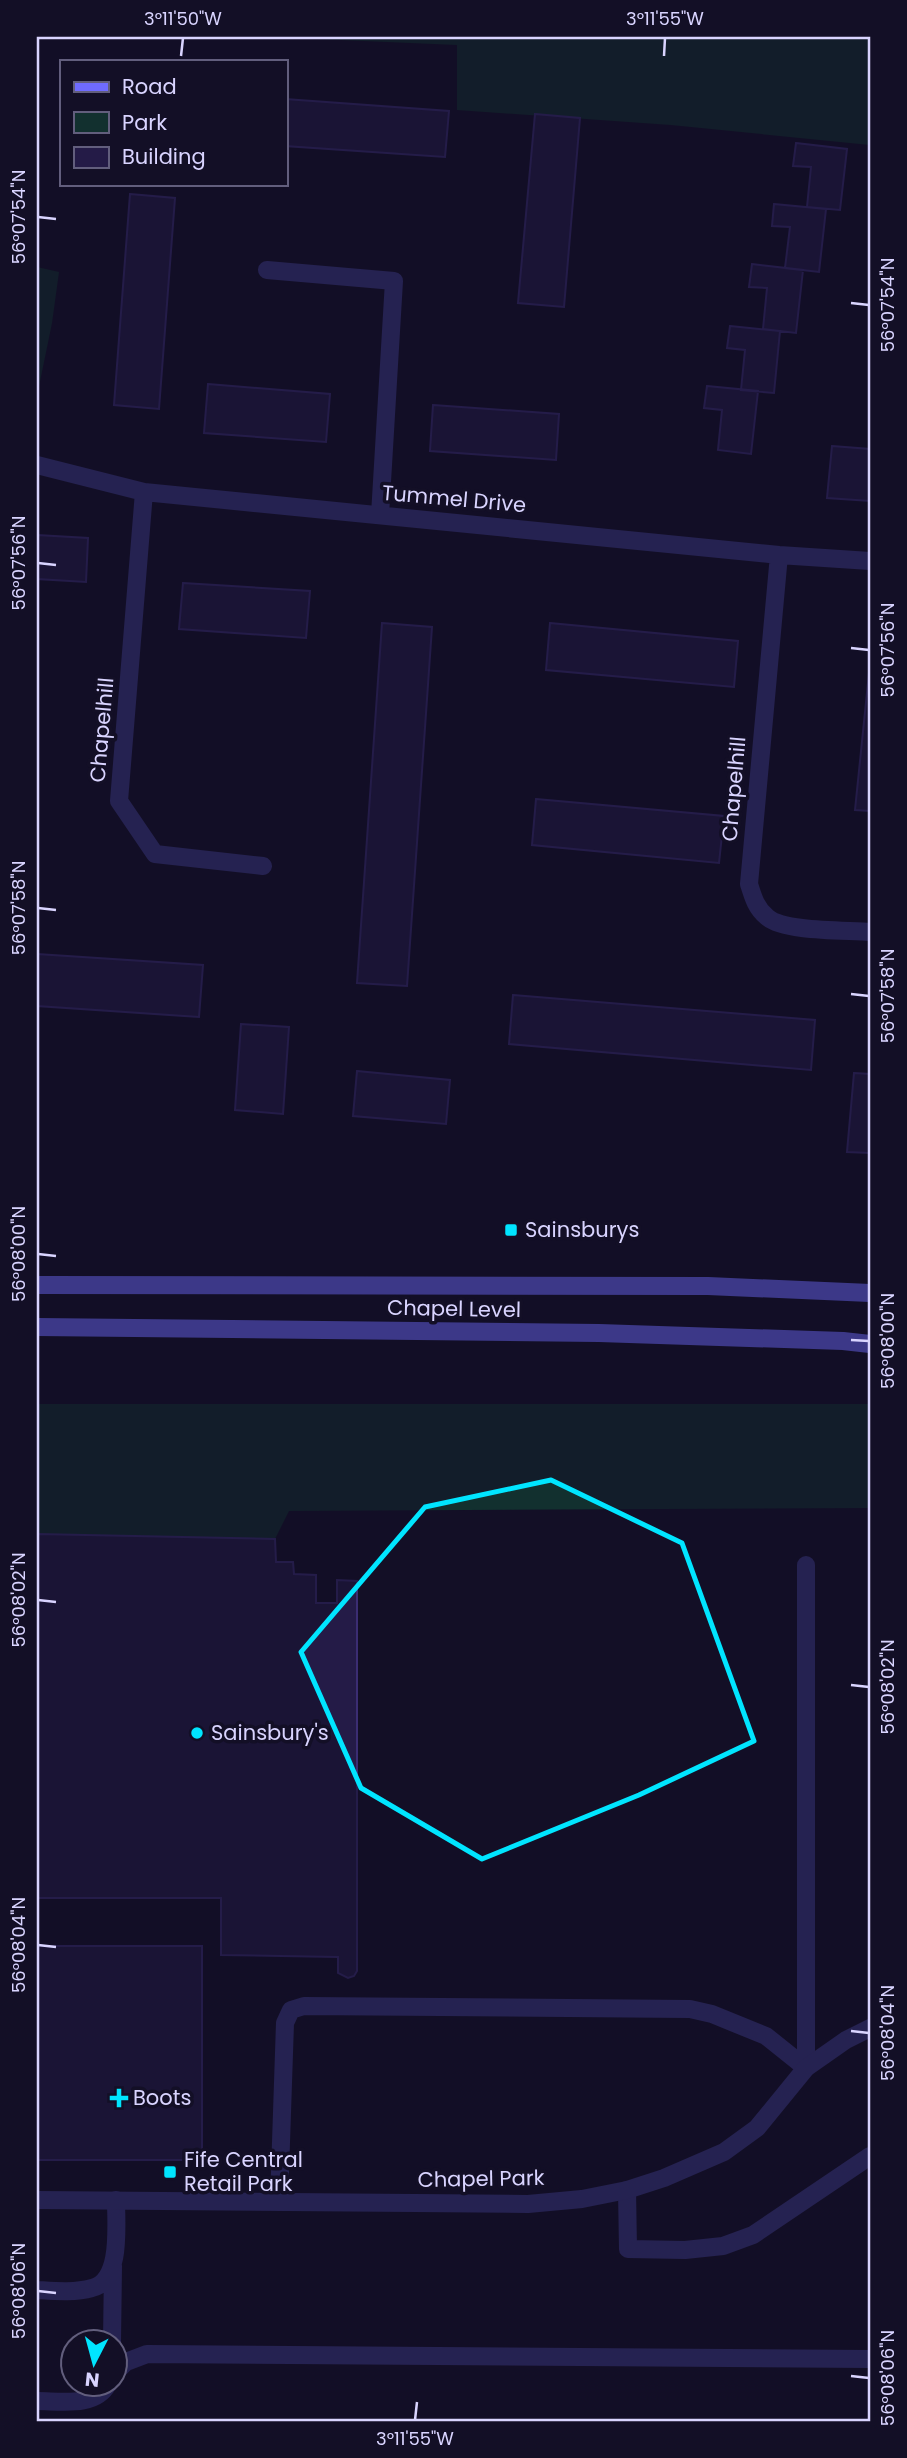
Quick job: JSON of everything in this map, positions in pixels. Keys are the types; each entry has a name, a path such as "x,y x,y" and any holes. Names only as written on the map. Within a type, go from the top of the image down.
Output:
{"main road":[{"name":"Chapel Level","path":"37,1284 708,1286 870,1293"},
{"name":"Chapel Level","path":"37,1327 599,1333 870,1344"}],"street":[{"path":"267,270 394,281 380,515"},
{"name":"Tummel Drive","path":"37,464 144,492 779,555 870,561"},
{"name":"Chapelhill","path":"144,492 119,802 155,854 263,866"},
{"name":"Chapelhill","path":"779,555 749,884 755,903 768,919 785,926 870,932"},
{"path":"806,1565 806,2068"},
{"path":"279,2202 285,2023 291,2010 304,2006 690,2009 712,2014 766,2036 806,2068"},
{"name":"Chapel Park","path":"37,2200 528,2204 582,2199 627,2190 664,2178 724,2152 757,2128 806,2068 846,2040 870,2028"},
{"path":"627,2190 628,2249 685,2250 723,2246 753,2235 870,2155"},
{"path":"112,2328 116,2200"},
{"path":"37,2290 94,2288 107,2279 113,2266"},
{"path":"130,2360 147,2354 870,2359"},
{"path":"37,2401 96,2398"}],"highlighted area":[{"path":"551,1480 682,1543 754,1741 639,1795 482,1859 361,1788 301,1652 425,1507"}],"green space":[{"path":"271,37 870,37 870,145 671,125 457,110 457,45"},
{"path":"37,267 59,272 37,396"},
{"path":"37,1404 870,1404 870,1508 289,1511 275,1539 37,1534"}],"building":[{"path":"287,99 449,111 445,157 287,146"},
{"path":"535,114 580,118 564,307 518,303"},
{"path":"796,143 847,149 840,210 807,207 811,167 793,166"},
{"path":"130,194 175,198 159,409 114,405"},
{"path":"774,204 826,209 819,272 785,268 790,227 772,226"},
{"path":"752,264 803,270 796,333 763,329 767,288 749,287"},
{"path":"730,326 780,331 774,393 741,390 745,350 727,348"},
{"path":"208,384 330,394 326,442 204,433"},
{"path":"707,386 758,391 751,454 718,450 722,410 704,408"},
{"path":"433,405 559,414 556,460 430,451"},
{"path":"832,446 870,449 870,501 827,498"},
{"path":"37,535 88,538 86,582 37,579"},
{"path":"183,583 310,591 306,638 179,629"},
{"path":"382,623 432,627 407,986 357,983"},
{"path":"550,623 738,641 734,687 546,670"},
{"path":"870,663 870,811 855,810"},
{"path":"536,799 724,816 719,863 532,845"},
{"path":"37,954 203,965 199,1017 37,1006"},
{"path":"513,995 815,1020 811,1070 509,1044"},
{"path":"241,1024 289,1027 283,1114 235,1110"},
{"path":"357,1071 450,1080 446,1124 353,1116"},
{"path":"854,1073 870,1074 870,1153 847,1152"},
{"name":"Sainsbury's","path":"37,1534 275,1539 276,1562 293,1562 294,1574 316,1575 316,1603 337,1603 337,1580 357,1581 357,1971 354,1976 348,1978 338,1973 338,1957 221,1955 221,1898 37,1898"},
{"name":"Boots","path":"37,1946 202,1946 202,2160 37,2160"}],"place":[{"name":"Sainsburys","path":"511,1230"},
{"name":"Sainsbury's","path":"197,1733"},
{"name":"Boots","path":"119,2098"},
{"name":"Fife Central Retail Park","path":"170,2172"}]}
